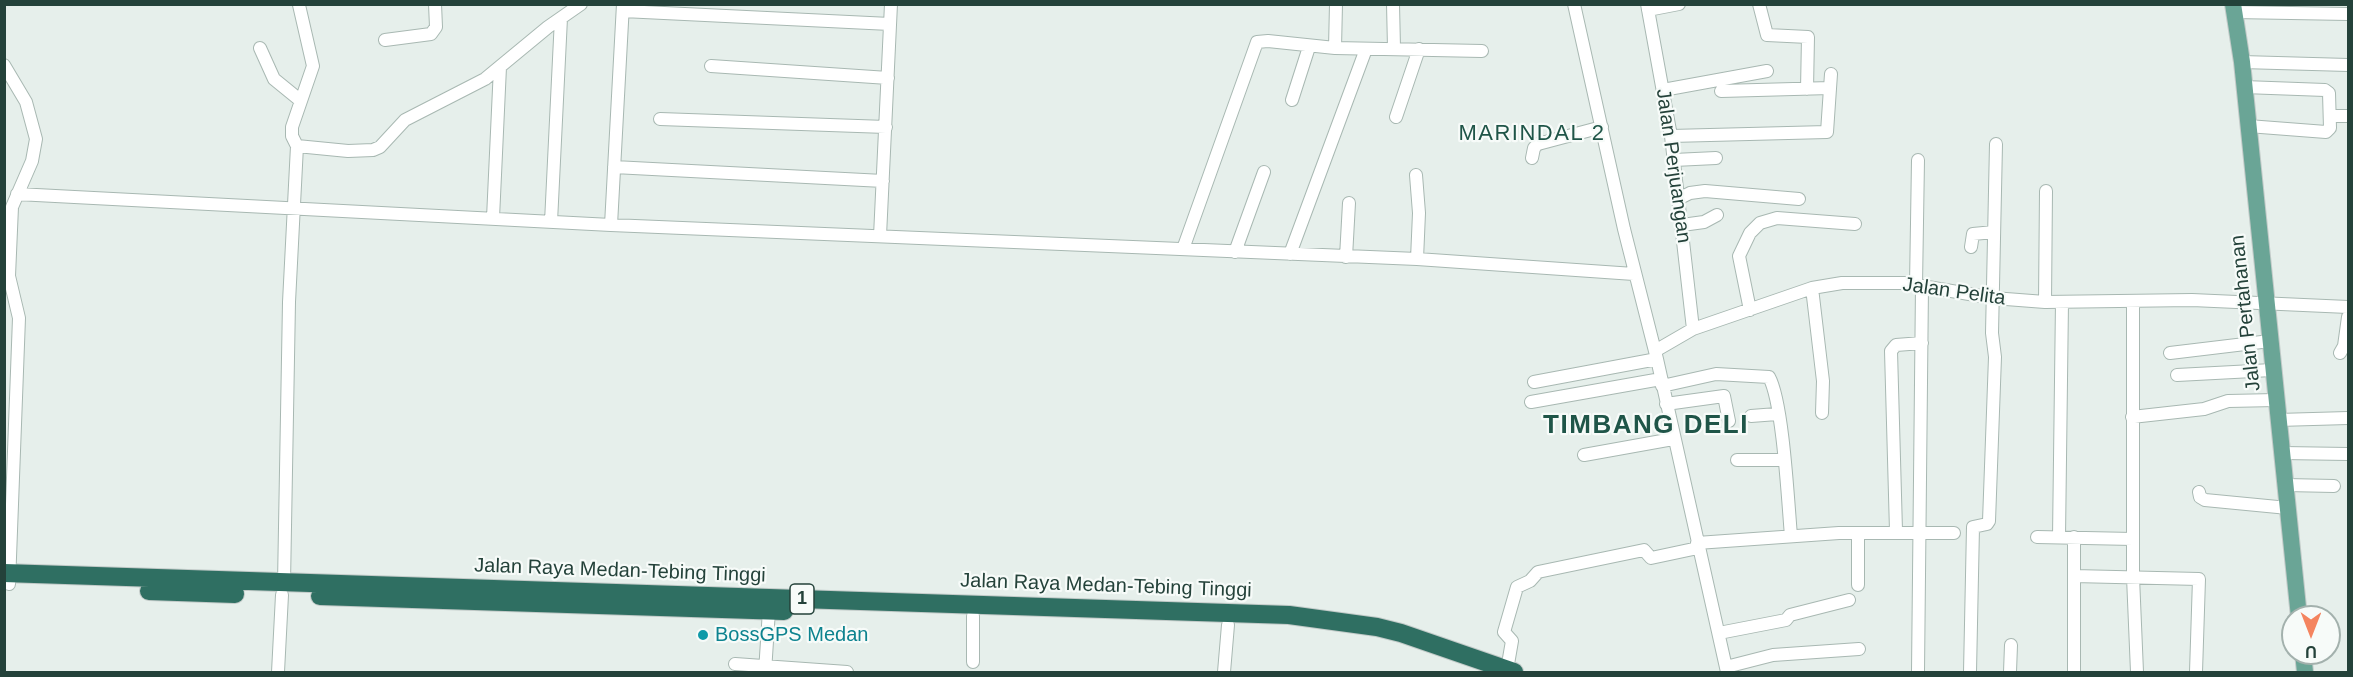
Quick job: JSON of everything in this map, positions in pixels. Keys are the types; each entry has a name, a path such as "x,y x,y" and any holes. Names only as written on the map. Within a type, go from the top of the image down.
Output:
{"highway":[{"name":"Jalan Raya Medan-Tebing Tinggi","path":"7,579 769,610 1296,627 1363,635 1410,646 1487,672"},
{"name":"Jalan Raya Medan-Tebing Tinggi","path":"283,589 1289,615 1377,627 1401,633 1511,671"}],"main road":[{"name":"Jalan Pertahanan","path":"2233,8 2242,62 2298,605"}],"street":[{"path":"385,40 431,34 436,27 435,4"},
{"path":"297,146 348,151 373,150 386,143 405,120 485,79 581,4"},
{"path":"880,236 891,4"},
{"path":"1335,48 1336,4"},
{"path":"1394,4 1394,48"},
{"path":"1574,4 1634,274 1656,355 1673,439 1727,670 1780,654 1859,649"},
{"path":"1647,7 1679,4"},
{"path":"1759,4 1767,35 1808,37 1807,89"},
{"path":"278,672 283,589 297,146 291,132 313,66 299,5"},
{"name":"Jalan Perjuangan","path":"1647,7 1671,136 1693,329"},
{"path":"610,225 623,8 890,24"},
{"path":"2233,8 2349,14"},
{"path":"551,222 561,18"},
{"path":"1183,249 1255,45 1268,41 1310,47 1482,51"},
{"path":"1292,100 1310,47"},
{"path":"260,48 274,79 301,100"},
{"path":"1290,254 1366,49"},
{"path":"1396,117 1419,49"},
{"path":"2242,62 2349,65"},
{"path":"4,65 20,89 36,130 32,161 12,207 9,276 19,318 7,579"},
{"path":"711,66 888,78"},
{"path":"493,218 500,67"},
{"path":"1663,90 1767,72"},
{"path":"1745,74 1748,91"},
{"path":"1671,136 1827,132 1831,74"},
{"path":"2244,87 2325,90 2329,93 2330,128 2326,132 2248,126"},
{"path":"1721,91 1830,88"},
{"path":"2330,116 2349,116"},
{"path":"660,119 886,127"},
{"path":"1532,158 1534,148 1538,144 1602,127"},
{"path":"1970,672 1973,526 1987,524 1989,520 1995,357 1992,348 1996,144"},
{"path":"1674,160 1716,158"},
{"path":"1916,285 1918,160"},
{"path":"614,167 883,181"},
{"path":"1235,252 1264,172"},
{"path":"1416,175 1419,213 1417,259"},
{"path":"2045,302 2046,191"},
{"path":"1678,199 1690,193 1705,192 1799,199"},
{"path":"17,194 610,225 1417,259 1634,274"},
{"path":"1346,256 1349,203"},
{"path":"1911,205 1922,343 1918,672"},
{"path":"1682,225 1704,222 1717,215"},
{"path":"1750,310 1739,256 1750,233 1760,223 1777,218 1855,224"},
{"path":"1971,247 1973,234 1994,232"},
{"name":"Jalan Pelita","path":"1534,382 1656,355 1693,329 1812,288 1842,283 1916,285 1993,298 2045,302 2267,303 2349,307"},
{"path":"1812,288 1823,381 1822,413"},
{"path":"2133,301 2133,576 2137,672"},
{"path":"2059,537 2062,302"},
{"path":"2340,353 2344,346 2349,316"},
{"path":"2170,353 2270,340"},
{"path":"1896,531 1891,351 1896,345 1922,343"},
{"path":"2177,375 2272,370"},
{"path":"1531,402 1716,374 1765,376 1773,386 1784,460 1791,536"},
{"path":"1666,404 1724,396 1730,421"},
{"path":"2132,417 2211,408 2228,401 2276,400"},
{"path":"1751,416 1777,414"},
{"path":"2278,420 2349,418"},
{"path":"1584,455 1673,439"},
{"path":"2283,453 2349,454"},
{"path":"1737,460 1784,460"},
{"path":"2286,485 2334,486"},
{"path":"2199,492 2200,497 2205,500 2288,508"},
{"path":"1511,671 1512,641 1504,632 1511,602 1517,587 1530,581 1538,572 1644,550 1651,558 1698,546 1791,536 1896,531 1954,533"},
{"path":"1858,533 1858,585"},
{"path":"2037,537 2133,539"},
{"path":"2074,537 2074,672"},
{"path":"2074,576 2133,576 2200,580 2196,672"},
{"path":"1719,633 1786,620 1790,615 1849,600"},
{"path":"765,670 769,610"},
{"path":"973,616 973,662"},
{"path":"1224,672 1228,625"},
{"path":"2010,672 2011,645"},
{"path":"735,664 765,670 847,672"}],"place":[{"name":"BossGPS Medan","path":"703,635"}],"district":[{"name":"MARINDAL 2","path":"1532,134"},
{"name":"TIMBANG DELI","path":"1646,426"}]}
